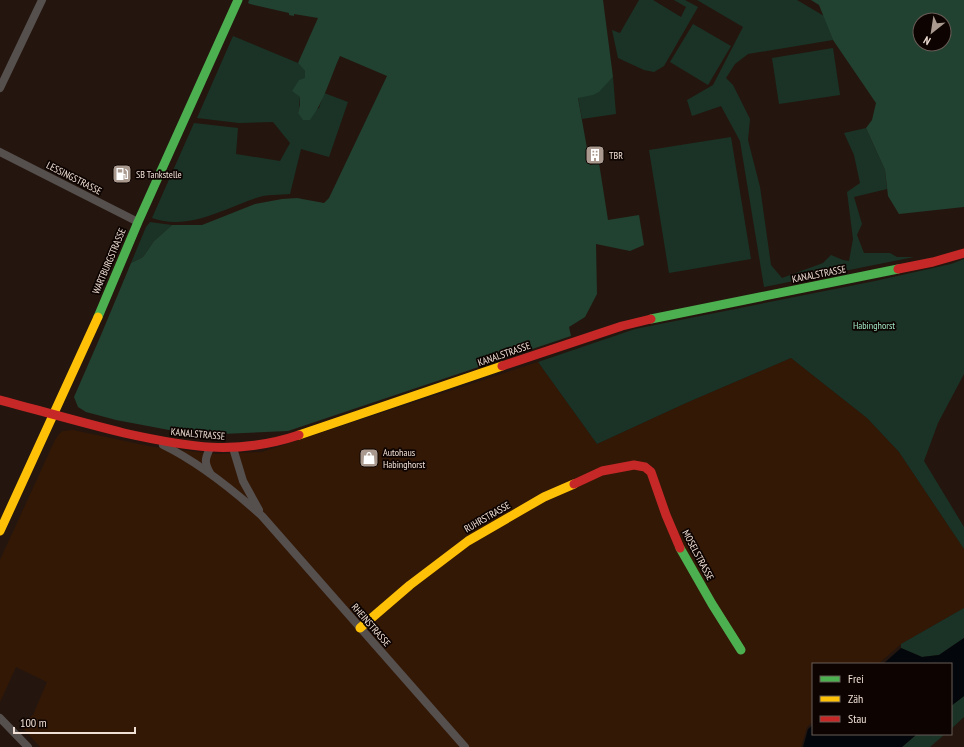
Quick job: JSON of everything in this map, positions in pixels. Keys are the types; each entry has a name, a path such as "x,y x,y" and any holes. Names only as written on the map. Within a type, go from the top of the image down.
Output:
{"main road":[{"name":"WARTBURGSTRASSE","path":"0,531 54,414 138,222 238,0"},
{"name":"KANALSTRASSE","path":"0,400 104,428 184,446 233,448 265,444 289,438 622,326 653,318 932,262 964,253"},
{"name":"RUHRSTRASSE","path":"360,628 410,585 468,541 538,501 602,471 634,465 645,466"},
{"name":"MOSELSTRASSE","path":"645,466 651,472 666,516 680,548 712,604 741,650"}],"street":[{"path":"0,88 42,0"},
{"name":"LESSINGSTRASSE","path":"0,152 138,222"},
{"name":"RHEINSTRASSE","path":"154,440 176,451 210,473 240,496 262,516 465,747"},
{"path":"210,448 205,458 206,465 210,473"},
{"name":"RHEINSTRASSE","path":"233,448 243,481 262,516"},
{"path":"0,718 28,747"}],"shaded area":[{"path":"791,358 867,418 899,452 964,549 964,608 901,644 879,663 812,663 812,722 807,727 801,747 40,747 21,726 33,715 47,682 16,667 0,702 0,560 55,440 63,431 73,430 153,447 216,454 262,452 538,362 597,444 686,403"},
{"path":"964,638 964,696 952,705 952,663 884,663 901,648 922,657 939,655"},
{"path":"812,726 812,735 916,735 902,747 803,747 808,729"}],"green space":[{"path":"249,0 603,0 613,77 599,92 593,95 578,98 590,165 599,163 608,220 639,215 644,245 630,251 596,244 597,294 585,317 569,327 571,336 288,431 222,434 169,430 116,420 86,412 78,407 74,397 131,263 143,257 154,241 172,225 202,225 255,204 282,199 297,198 324,203 329,198 387,76 340,56 323,98 315,113 310,120 303,120 298,113 300,97 292,91 299,80 305,78 305,71 298,63 318,18 294,14 294,16 289,15 289,13 250,4 248,3"},
{"path":"639,0 653,0 681,17 686,7 674,0 685,0 698,7 664,66 654,72 644,70 618,58 612,30 620,33"},
{"path":"697,0 797,0 824,16 833,40 748,54 735,64 726,78 733,85 750,119 748,140 760,187 771,265 782,278 823,263 831,255 849,261 853,239 847,192 860,183 854,155 844,133 866,128 885,170 887,189 854,197 862,224 857,235 864,253 890,253 897,257 914,257 764,287 740,141 721,106 692,116 687,100 713,85 743,27"},
{"path":"811,0 964,0 964,207 899,214 888,196 885,170 866,128 872,120 876,103 833,40 819,5"},
{"path":"693,24 731,46 708,85 670,62"},
{"path":"233,36 298,63 303,68 306,77 298,113 319,108 324,93 348,102 329,157 301,149 290,194 260,197 218,213 192,220 179,222 152,218 194,123 238,128 236,154 280,161 290,143 273,122 239,123 197,118"},
{"path":"833,48 840,95 779,104 772,58"},
{"path":"613,77 616,114 582,119 578,97 590,95 598,91"},
{"path":"731,137 751,259 669,273 649,150"},
{"path":"150,222 172,225 154,241 143,257 131,263 146,227"},
{"name":"Habinghorst","path":"964,259 964,374 938,423 924,461 964,527 964,549 899,452 867,418 791,358 686,403 597,444 538,362 635,329 875,281 951,264"},
{"path":"964,608 964,638 939,655 922,657 901,648 901,644"},
{"path":"964,696 964,717 952,728 952,705"},
{"path":"916,735 944,735 930,747 902,747"}],"traffic: fast":[{"path":"98,317 138,222 238,0"},
{"path":"651,319 898,269"},
{"path":"680,548 712,604 741,650"}],"traffic: slow":[{"path":"0,531 98,317"},
{"path":"299,435 502,366"},
{"path":"360,628 410,585 468,541 544,497 574,484"}],"traffic: jam":[{"path":"898,269 933,262 964,253"},
{"path":"502,366 622,326 651,319"},
{"path":"0,400 124,433 190,445 212,447 254,446 276,442 299,435"},
{"path":"574,484 602,471 634,465 645,467 651,472 666,515 680,548"}],"place":[{"name":"TBR","path":"595,155"},
{"name":"SB Tankstelle","path":"122,174"},
{"name":"Autohaus Habinghorst","path":"369,458"}]}
